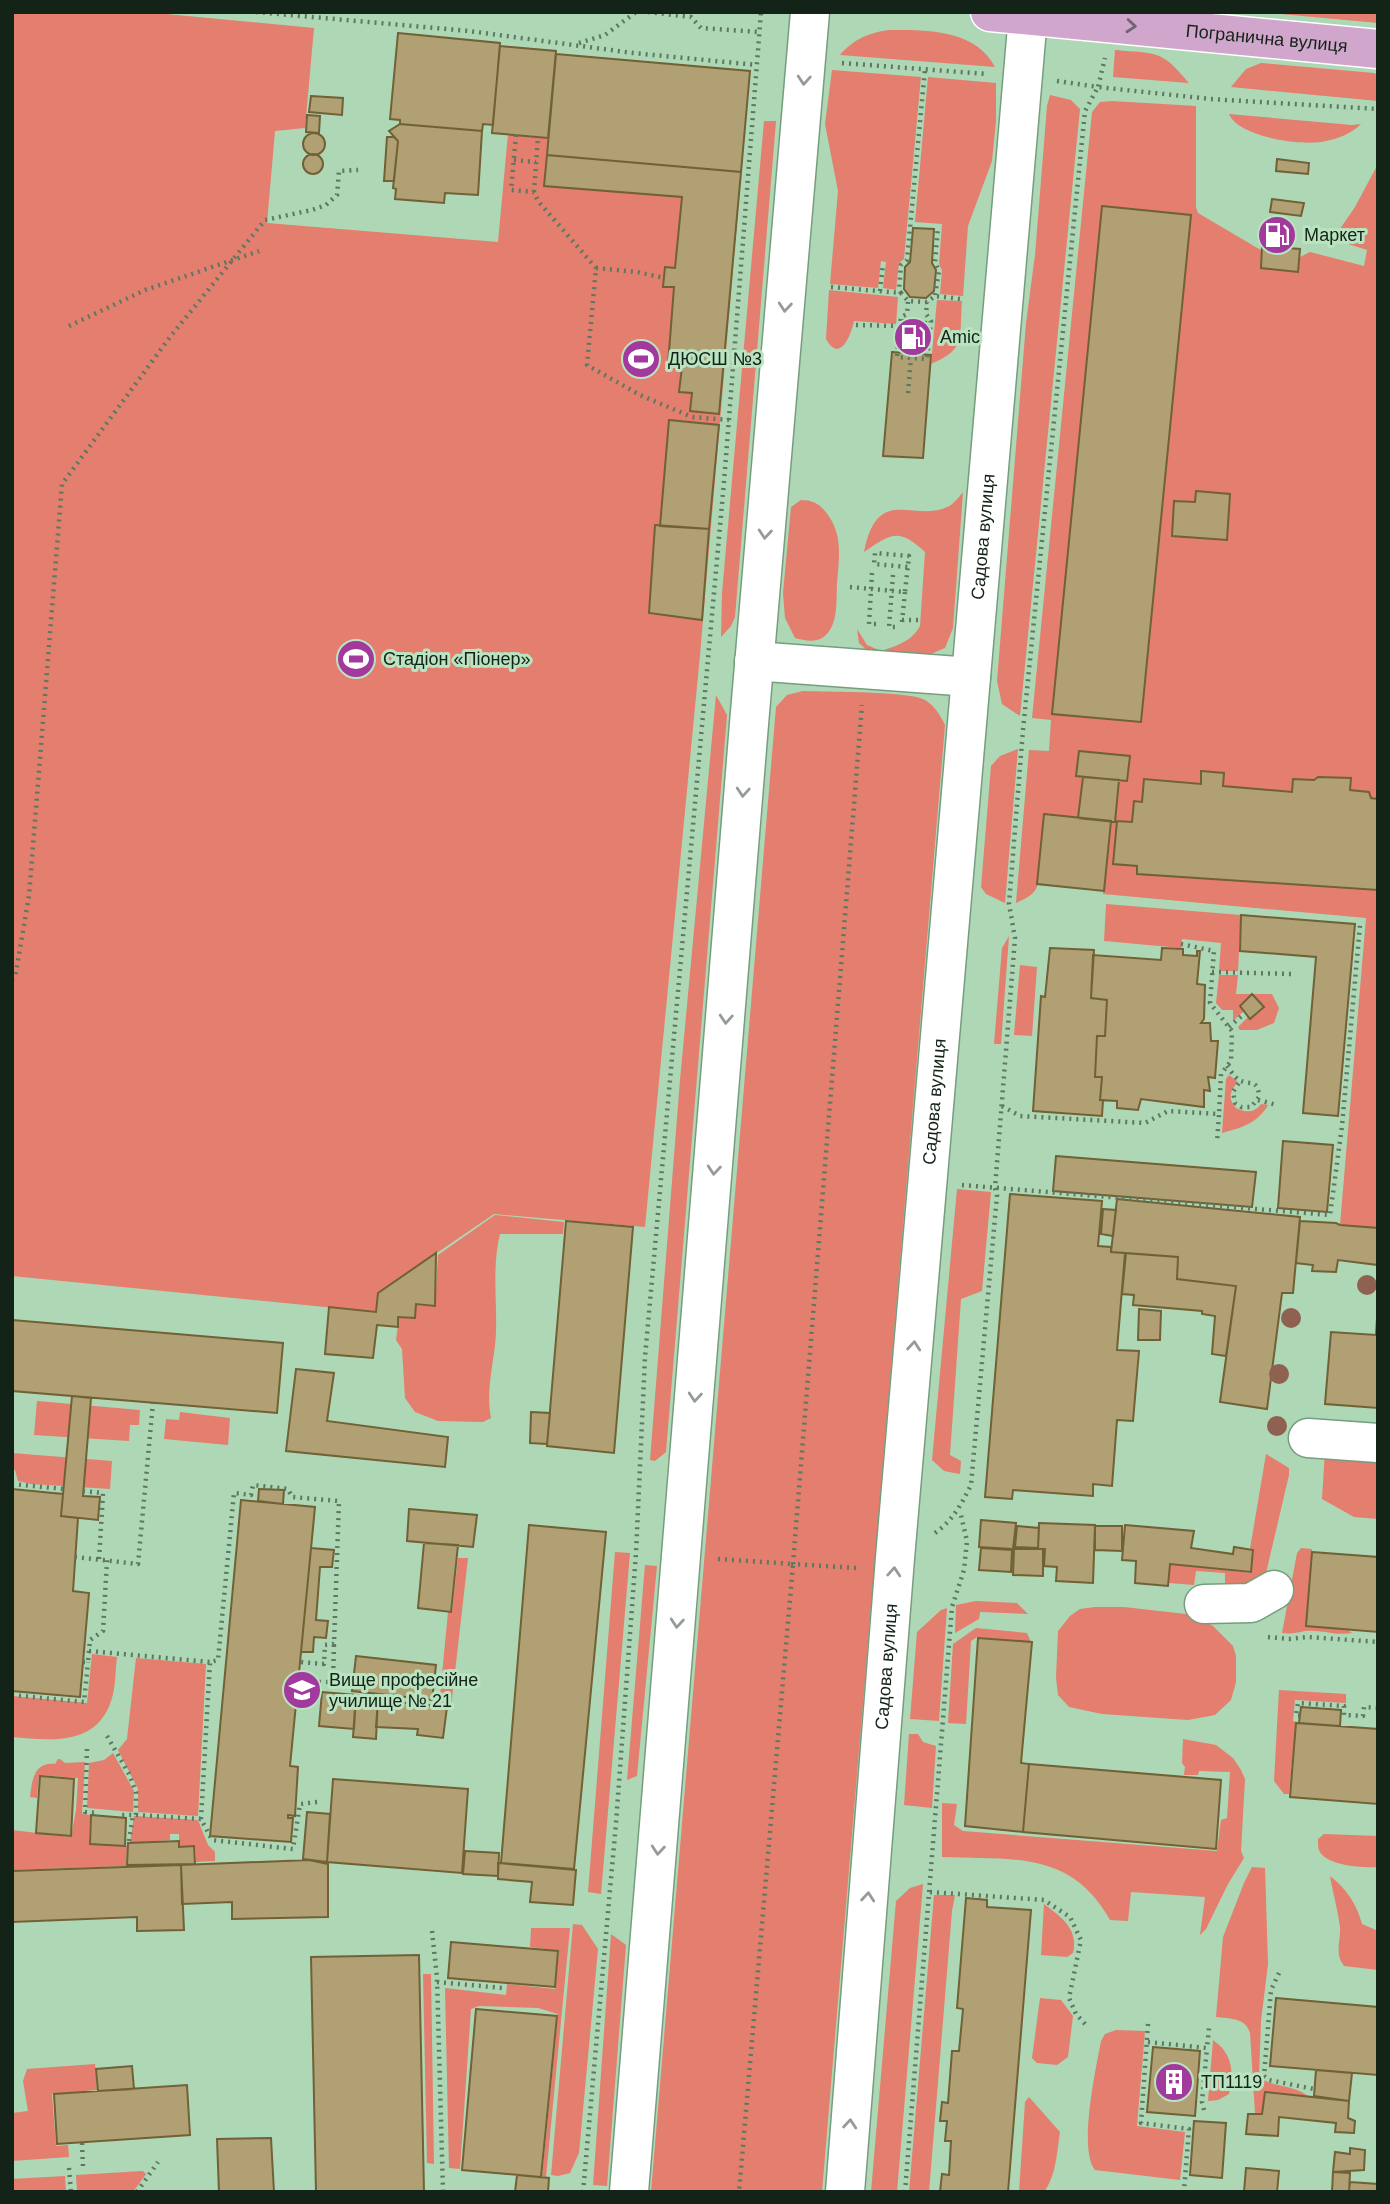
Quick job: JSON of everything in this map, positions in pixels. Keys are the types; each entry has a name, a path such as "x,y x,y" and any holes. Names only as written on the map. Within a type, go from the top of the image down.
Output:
{"main road":[{"name":"Погранична вулиця","path":"990,12 1378,49"}],"street":[{"path":"629,2192 754,661 810,12"},
{"name":"Садова вулиця","path":"845,2192 895,1558 1028,14"},
{"path":"754,661 971,677"},
{"path":"1308,1438 1378,1443"},
{"path":"1203,1604 1251,1603 1274,1590"}],"path":[{"path":"256,12 469,31 633,53 757,65"},
{"path":"576,44 605,36 636,12"},
{"path":"648,12 691,16 701,28 760,33"},
{"path":"583,2192 616,1823 636,1553 645,1357 729,420 761,12"},
{"path":"905,2192 952,1607 964,1570 967,1541 960,1510 971,1485 997,1195 995,1188 1014,938 1009,904 1023,730 1085,111 1098,88 1107,51"},
{"path":"758,55 996,75"},
{"path":"925,69 907,260 901,265 899,290 908,301 907,314 901,317 897,357 927,359 931,321 926,314 927,302"},
{"path":"1056,80 1098,88 1210,99 1378,109"},
{"path":"516,135 510,190 534,192"},
{"path":"538,137 534,192 538,201 596,268 664,278"},
{"path":"514,160 536,162"},
{"path":"12,979 15,978 29,896 62,484 170,337 265,220 326,205 337,195 339,172 358,170"},
{"path":"935,296 939,271 935,262 938,227"},
{"path":"69,326 145,290 259,251"},
{"path":"880,291 883,264"},
{"path":"596,268 587,365 640,395 692,417 729,420"},
{"path":"831,287 901,293"},
{"path":"908,301 927,302 935,296 961,299"},
{"path":"856,325 900,326"},
{"path":"908,393 911,358"},
{"path":"908,567 874,564 875,553 909,556 908,567 902,621 918,620"},
{"path":"872,573 869,624 876,624"},
{"path":"894,575 889,627 897,627"},
{"path":"850,587 905,592"},
{"path":"739,2192 863,708 841,667"},
{"path":"961,1185 1330,1215 1342,1126 1360,925"},
{"path":"1181,944 1214,951 1210,1003 1232,1031 1231,1061 1220,1074 1217,1143"},
{"path":"1212,972 1293,974"},
{"path":"1229,1027 1245,1013"},
{"path":"1227,1066 1240,1081 1253,1083 1257,1087 1258,1100 1251,1107 1241,1107 1235,1103 1233,1092 1240,1081"},
{"path":"1258,1100 1277,1105"},
{"path":"1002,1106 1020,1115 1145,1123 1167,1111 1219,1114"},
{"path":"75,1557 138,1564 153,1403"},
{"path":"12,1484 63,1489"},
{"path":"89,1651 210,1662 218,1660 234,1493 251,1495 253,1485 288,1489 292,1497 339,1501 333,1682 298,1682"},
{"path":"83,1491 103,1493 99,1559"},
{"path":"636,1553 861,1569"},
{"path":"12,1695 84,1702 90,1640 103,1631 107,1560"},
{"path":"1264,1636 1378,1642"},
{"path":"300,1662 324,1664 325,1645 334,1644"},
{"path":"210,1662 201,1819 212,1840 293,1849 300,1804 318,1802"},
{"path":"1300,1716 1296,1716 1298,1703 1344,1706 1344,1715 1354,1716 1363,1716 1364,1707 1378,1708"},
{"path":"107,1736 136,1792 129,1841"},
{"path":"87,1749 85,1812 97,1813 96,1816"},
{"path":"121,1818 121,1815 134,1815 201,1819"},
{"path":"929,1892 1044,1900 1070,1917 1081,1940 1069,1998 1084,2024"},
{"path":"432,1931 437,1982 443,2192"},
{"path":"1279,1973 1271,1990 1264,2076 1269,2080 1314,2089"},
{"path":"437,1982 503,1988"},
{"path":"1148,2024 1141,2123 1189,2129 1184,2192"},
{"path":"1204,2110 1202,2102 1209,2028"},
{"path":"1148,2042 1207,2048"},
{"path":"82,2143 83,2167"},
{"path":"137,2192 158,2162"},
{"path":"69,2168 71,2192"}],"shaded area":[{"name":"Стадіон «Піонер»","path":"12,12 145,12 314,28 305,128 275,131 267,223 498,242 508,134 548,137 556,54 750,71 700,655 645,1227 494,1214 378,1293 376,1312 12,1276"},
{"path":"1259,12 1378,12 1378,23"},
{"path":"889,30 949,34 975,45 995,67 840,55 862,38"},
{"path":"1115,50 1157,55 1172,64 1189,83 1113,77"},
{"path":"1261,63 1374,73 1378,75 1378,101 1231,87 1246,69"},
{"path":"832,70 921,77 904,259 899,263 896,290 883,288 886,262 881,261 878,288 830,284 838,191 825,124"},
{"path":"928,77 996,83 992,161 968,226 963,296 940,294 942,224 915,222"},
{"path":"1050,95 1071,100 1080,109 1020,716 1002,704 997,681 1026,323"},
{"path":"1100,102 1196,106 1198,213 1298,272 1300,257 1310,252 1364,266 1367,250 1333,239 1355,207 1378,164 1378,1228 1340,1225 1366,918 1103,894 1103,891 1038,884 1032,894 1016,903 1029,750 1049,751 1051,720 1032,718 1092,112"},
{"path":"1229,114 1361,124 1335,139 1303,143 1273,138 1245,129"},
{"path":"764,121 776,121 735,617 721,637 722,593"},
{"path":"829,290 898,297 896,324 854,321 844,345 836,349 826,339"},
{"path":"937,300 962,301 960,333 951,353 931,364"},
{"path":"963,492 953,628 945,648 919,659 874,657 859,643 857,629 867,645 881,651 908,639 920,626 925,552 908,539 894,536 864,552 870,530 888,511 938,510 951,505"},
{"path":"801,500 813,502 825,511 833,523 839,548 834,621 822,638 812,641 795,638 785,618 783,593 791,507"},
{"path":"803,691 886,693 917,697 932,705 945,725 822,2192 651,2192 776,707 787,695"},
{"path":"716,695 727,715 666,1452 655,1461 650,1460 680,1080"},
{"path":"1018,749 1005,903 986,894 981,887 991,766 1000,756"},
{"path":"1106,904 1241,915 1238,971 1219,971 1221,943 1182,939 1181,948 1104,941"},
{"path":"1009,936 1001,1044 994,1044 1002,948"},
{"path":"1020,965 1037,967 1032,1036 1014,1035"},
{"path":"1219,975 1238,975 1236,994 1272,994 1279,1008 1274,1023 1257,1030 1240,1030 1238,1027 1248,1017 1244,1011 1233,1021 1233,1010 1222,1010 1216,1003"},
{"path":"1229,1075 1238,1082 1231,1095 1236,1108 1250,1111 1261,1104 1268,1105 1254,1120 1222,1133 1226,1079"},
{"path":"957,1189 991,1192 982,1291 961,1299 950,1455 961,1461 960,1474 944,1471 932,1460"},
{"path":"495,1215 564,1222 563,1234 500,1234 495,1270 496,1332 489,1397 491,1418 483,1422 438,1421 415,1412 405,1398 402,1349 396,1340 399,1318 415,1318 416,1305 435,1306 438,1255"},
{"path":"37,1401 140,1410 139,1425 130,1425 129,1441 34,1435"},
{"path":"180,1412 230,1418 228,1445 164,1439 166,1419 179,1420"},
{"path":"1378,1449 1378,1519 1354,1517 1322,1499 1325,1451"},
{"path":"12,1453 112,1461 110,1489 18,1481 15,1470 12,1470"},
{"path":"1266,1454 1289,1468 1289,1475 1263,1586 1225,1587 1225,1573 1196,1571 1194,1585 1169,1583 1170,1564 1251,1573 1254,1550 1250,1549"},
{"path":"1301,1548 1312,1549 1306,1626 1348,1630 1352,1633 1282,1633 1297,1553"},
{"path":"615,1552 630,1553 601,1894 588,1892"},
{"path":"458,1558 468,1558 451,1707 439,1706 448,1612 452,1612"},
{"path":"645,1565 657,1566 637,1776 627,1780"},
{"path":"976,1601 1017,1603 1028,1614 980,1612 979,1619 955,1633 956,1605"},
{"path":"1124,1607 1195,1615 1213,1626 1233,1646 1236,1656 1236,1682 1231,1700 1215,1715 1188,1720 1102,1714 1069,1707 1058,1695 1058,1631 1070,1616 1080,1609"},
{"path":"947,1608 939,1721 910,1719 917,1632 941,1610"},
{"path":"976,1628 1027,1633 1031,1642 977,1637 971,1641 966,1724 948,1723 953,1644"},
{"path":"92,1654 117,1657 115,1685 104,1716 83,1733 70,1737 12,1737 12,1696 87,1703"},
{"path":"136,1658 206,1664 198,1816 138,1812 138,1789 118,1750 127,1739"},
{"path":"1279,1690 1346,1694 1346,1703 1295,1700 1293,1721 1296,1722 1289,1794 1284,1794 1274,1781"},
{"path":"909,1734 918,1734 923,1742 936,1746 932,1808 904,1805"},
{"path":"1183,1739 1216,1745 1233,1758 1245,1779 1241,1851 1244,1858 1206,1929 1200,1935 1205,1897 1131,1892 1128,1921 1110,1920 1094,1897 1077,1881 1058,1870 1038,1863 1016,1860 942,1857 942,1803 957,1804 954,1825 963,1831 1217,1851 1221,1820 1227,1818 1230,1772 1199,1771 1198,1775 1184,1775"},
{"path":"113,1753 134,1791 133,1812 87,1808 89,1763 104,1760"},
{"path":"58,1759 65,1763 85,1762 82,1814 90,1815 89,1844 127,1846 126,1866 12,1870 12,1830 71,1837 78,1778 39,1775 37,1798 30,1797 35,1773 43,1766 55,1764"},
{"path":"134,1816 198,1820 208,1845 215,1852 215,1861 196,1862 195,1846 179,1846 179,1834 170,1834 170,1840 130,1843"},
{"path":"1324,1834 1378,1836 1378,1867 1355,1866 1329,1860 1318,1848 1318,1839"},
{"path":"1252,1867 1265,1868 1268,1964 1261,2021 1259,2077 1308,2096 1265,2092 1262,2114 1255,2113 1248,2028 1241,2021 1216,2017 1223,1937"},
{"path":"1330,1876 1350,1898 1362,1924 1378,1931 1378,1970 1344,1966 1341,1961 1340,1927"},
{"path":"923,1884 897,2192 871,2192 896,1901 910,1888"},
{"path":"934,1895 955,1895 929,2192 909,2192"},
{"path":"1044,1904 1071,1930 1073,1953 1067,1957 1041,1955"},
{"path":"573,1924 582,1925 598,1949 579,2153 570,2173 558,2176 551,2175"},
{"path":"531,1928 570,1928 546,2177 542,2176 558,2014 538,2008 479,2006 471,2009 460,2169 449,2168 445,1988 506,1995 507,1984 555,1989 559,1951 530,1947"},
{"path":"611,1934 626,1945 607,2186 593,2185"},
{"path":"423,1974 431,1974 434,2164 427,2163"},
{"path":"1040,1998 1061,2000 1073,2016 1068,2057 1057,2065 1037,2063 1032,2058"},
{"path":"1116,2030 1145,2031 1137,2126 1185,2132 1180,2180 1095,2170 1090,2160 1088,2128 1101,2041 1105,2034"},
{"path":"1213,2040 1228,2057 1231,2078 1229,2094 1218,2100 1208,2101"},
{"path":"95,2064 97,2090 52,2094 56,2146 68,2145 69,2157 12,2161 12,2113 28,2111 23,2081 27,2069"},
{"path":"1029,2097 1060,2132 1054,2171 1044,2192 1019,2192 1025,2102"},
{"path":"143,2171 146,2174 133,2192 77,2192 76,2175"},
{"path":"65,2176 66,2192 12,2192 12,2179"}],"building":[{"path":"398,33 500,43 493,125 483,124 482,131 400,124 400,120 390,119"},
{"path":"500,46 556,51 548,138 492,133"},
{"path":"556,54 750,71 741,172 547,155"},
{"path":"311,96 343,98 342,115 309,112"},
{"path":"307,115 320,116 319,133 306,132"},
{"path":"400,124 482,131 478,195 445,193 444,203 395,199 396,189 393,188 398,141 389,131"},
{"path":"310,133 318,133 325,140 325,148 318,155 310,155 303,148 303,140"},
{"path":"387,137 394,137 398,141 394,181 384,181"},
{"path":"313,154 320,157 323,164 320,171 313,174 306,171 303,164 306,157"},
{"path":"547,155 741,172 719,414 690,411 692,393 679,392 682,367 668,365 674,287 663,287 665,267 675,268 682,197 544,186"},
{"path":"1277,159 1309,163 1308,174 1276,171"},
{"path":"1272,199 1304,203 1301,216 1270,212"},
{"path":"1102,206 1191,215 1141,722 1052,714"},
{"path":"913,228 934,229 934,291 926,298 910,297 904,289 905,267 910,262"},
{"path":"1262,246 1300,249 1298,272 1261,268"},
{"name":"Amic","path":"904,320 926,322 923,354 901,352"},
{"path":"892,352 931,355 923,458 883,456"},
{"path":"669,420 719,425 709,529 660,526"},
{"path":"1196,491 1230,494 1227,540 1172,536 1174,501 1195,502"},
{"path":"655,525 709,529 702,620 649,613"},
{"path":"1079,751 1130,756 1127,781 1076,776"},
{"path":"1201,771 1224,773 1223,786 1292,792 1293,779 1351,778 1350,790 1369,792 1371,798 1378,799 1378,890 1137,874 1137,866 1113,864 1117,821 1132,822 1134,801 1142,802 1144,779 1201,784"},
{"path":"1083,777 1119,780 1115,822 1078,818"},
{"path":"1044,814 1111,821 1104,891 1037,884"},
{"path":"1241,915 1355,924 1338,1116 1303,1113 1316,957 1240,951"},
{"path":"1050,948 1094,950 1091,998 1107,1000 1105,1036 1097,1036 1095,1077 1102,1077 1102,1116 1033,1111 1041,996 1045,997"},
{"path":"1162,948 1183,949 1183,955 1197,956 1197,951 1200,951 1197,984 1205,985 1204,1019 1201,1023 1210,1023 1211,1041 1218,1041 1215,1078 1208,1077 1210,1091 1204,1090 1204,1107 1141,1099 1138,1110 1117,1108 1117,1101 1100,1100 1102,1077 1095,1077 1097,1036 1105,1036 1107,1000 1091,998 1093,955 1161,960"},
{"path":"1252,994 1264,1007 1250,1019 1240,1006"},
{"path":"1283,1141 1333,1145 1327,1212 1278,1208"},
{"path":"1056,1156 1256,1172 1252,1207 1053,1191"},
{"path":"1010,1194 1102,1201 1098,1246 1111,1247 1111,1252 1125,1253 1117,1350 1139,1351 1133,1421 1117,1420 1112,1486 1093,1484 1093,1496 1013,1490 1012,1499 985,1497"},
{"path":"1117,1199 1300,1217 1293,1293 1282,1293 1267,1409 1220,1402 1236,1286 1177,1279 1178,1257 1111,1252"},
{"path":"1103,1209 1116,1210 1113,1236 1101,1234"},
{"path":"566,1221 633,1227 614,1453 547,1446"},
{"path":"1300,1221 1378,1228 1378,1265 1338,1260 1336,1272 1312,1271 1313,1265 1296,1263"},
{"path":"436,1253 435,1306 416,1304 415,1318 398,1317 398,1327 377,1325 373,1358 325,1354 329,1307 376,1312 378,1293"},
{"path":"1126,1253 1178,1257 1177,1279 1236,1286 1226,1356 1212,1354 1215,1316 1202,1314 1202,1311 1133,1305 1134,1295 1122,1294"},
{"path":"1139,1309 1161,1311 1160,1340 1138,1340"},
{"path":"1377,1318 1378,1408 1325,1404 1331,1332 1376,1335"},
{"path":"12,1320 283,1343 277,1413 12,1391"},
{"path":"296,1369 334,1373 327,1421 448,1437 445,1467 286,1451"},
{"path":"72,1396 91,1398 83,1496 100,1497 98,1520 61,1516"},
{"path":"531,1412 550,1413 547,1444 530,1443"},
{"path":"12,1489 63,1494 61,1516 78,1518 73,1591 89,1593 80,1697 12,1691"},
{"path":"259,1489 284,1490 283,1504 258,1501"},
{"path":"241,1500 315,1507 290,1766 298,1767 295,1816 288,1815 288,1818 293,1818 291,1842 210,1836"},
{"path":"409,1509 477,1515 473,1547 407,1541"},
{"path":"981,1520 1016,1523 1013,1549 979,1547"},
{"path":"1039,1523 1095,1525 1093,1583 1056,1581 1057,1567 1044,1566 1045,1549 1038,1549"},
{"path":"529,1525 606,1532 574,1869 501,1863"},
{"path":"1125,1525 1194,1531 1191,1548 1233,1554 1234,1547 1253,1550 1251,1572 1170,1564 1168,1586 1135,1583 1136,1561 1122,1560"},
{"path":"1017,1526 1039,1528 1038,1548 1015,1547"},
{"path":"1095,1526 1122,1526 1122,1551 1095,1550"},
{"path":"424,1543 458,1545 451,1612 418,1608"},
{"path":"311,1548 334,1550 332,1567 320,1567 316,1620 328,1621 326,1638 314,1637 313,1652 301,1652"},
{"path":"981,1548 1012,1550 1011,1572 979,1570"},
{"path":"1014,1549 1043,1549 1043,1576 1013,1575"},
{"path":"1312,1552 1378,1557 1378,1632 1306,1626"},
{"path":"978,1638 1032,1642 1021,1763 1029,1764 1023,1832 965,1826"},
{"path":"356,1656 436,1665 432,1700 352,1691"},
{"path":"322,1692 356,1695 354,1729 319,1726"},
{"path":"356,1695 378,1697 376,1739 353,1737"},
{"path":"378,1700 447,1707 443,1738 417,1735 418,1729 376,1727"},
{"path":"1301,1707 1341,1710 1340,1726 1299,1723"},
{"path":"1296,1723 1378,1729 1378,1804 1290,1797"},
{"path":"1029,1764 1221,1780 1216,1849 1023,1832"},
{"path":"40,1776 74,1779 71,1836 36,1833"},
{"path":"333,1779 468,1789 462,1873 327,1862"},
{"path":"307,1812 330,1814 327,1862 303,1859"},
{"path":"91,1815 126,1818 125,1846 90,1844"},
{"path":"179,1841 179,1847 194,1846 195,1864 127,1865 128,1843"},
{"path":"465,1851 499,1853 498,1876 463,1874"},
{"path":"309,1860 328,1864 328,1917 232,1919 232,1902 182,1904 181,1865"},
{"path":"498,1863 576,1870 573,1905 530,1902 532,1882 498,1879"},
{"path":"181,1865 184,1930 137,1931 137,1917 12,1922 12,1871"},
{"path":"966,1898 987,1900 987,1907 1031,1910 1008,2192 940,2192 942,2174 949,2175 951,2141 945,2141 947,2121 940,2121 942,2102 948,2103 952,2051 959,2051 963,2009 957,2008"},
{"path":"451,1942 558,1951 555,1987 448,1978"},
{"path":"419,1955 424,2192 316,2192 311,1957"},
{"path":"1276,1998 1378,2007 1378,2075 1270,2066"},
{"path":"476,2009 557,2016 541,2177 462,2170"},
{"name":"ТП1119","path":"1153,2047 1200,2051 1195,2116 1147,2112"},
{"path":"132,2066 134,2089 98,2091 96,2069"},
{"path":"1316,2070 1352,2073 1349,2101 1314,2096"},
{"path":"187,2085 190,2135 57,2144 54,2094"},
{"path":"1265,2092 1349,2101 1348,2118 1355,2121 1354,2133 1335,2132 1336,2123 1279,2117 1278,2136 1246,2134 1248,2114 1262,2114"},
{"path":"1194,2121 1226,2123 1222,2178 1190,2175"},
{"path":"271,2138 274,2192 219,2192 217,2139"},
{"path":"1350,2148 1365,2150 1364,2170 1333,2172 1335,2152 1350,2154"},
{"path":"1246,2168 1279,2171 1277,2192 1244,2192"},
{"path":"1333,2172 1350,2173 1349,2192 1332,2192"},
{"path":"517,2175 549,2178 548,2192 515,2192"},
{"path":"1350,2182 1378,2184 1378,2192 1349,2192"}],"place":[{"name":"Маркет","path":"1277,235"},
{"name":"Amic","path":"913,337"},
{"name":"ДЮСШ №3","path":"641,359"},
{"name":"Стадіон «Піонер»","path":"356,659"},
{"name":"Вище професійне училище № 21","path":"302,1690"},
{"name":"ТП1119","path":"1174,2082"}]}
